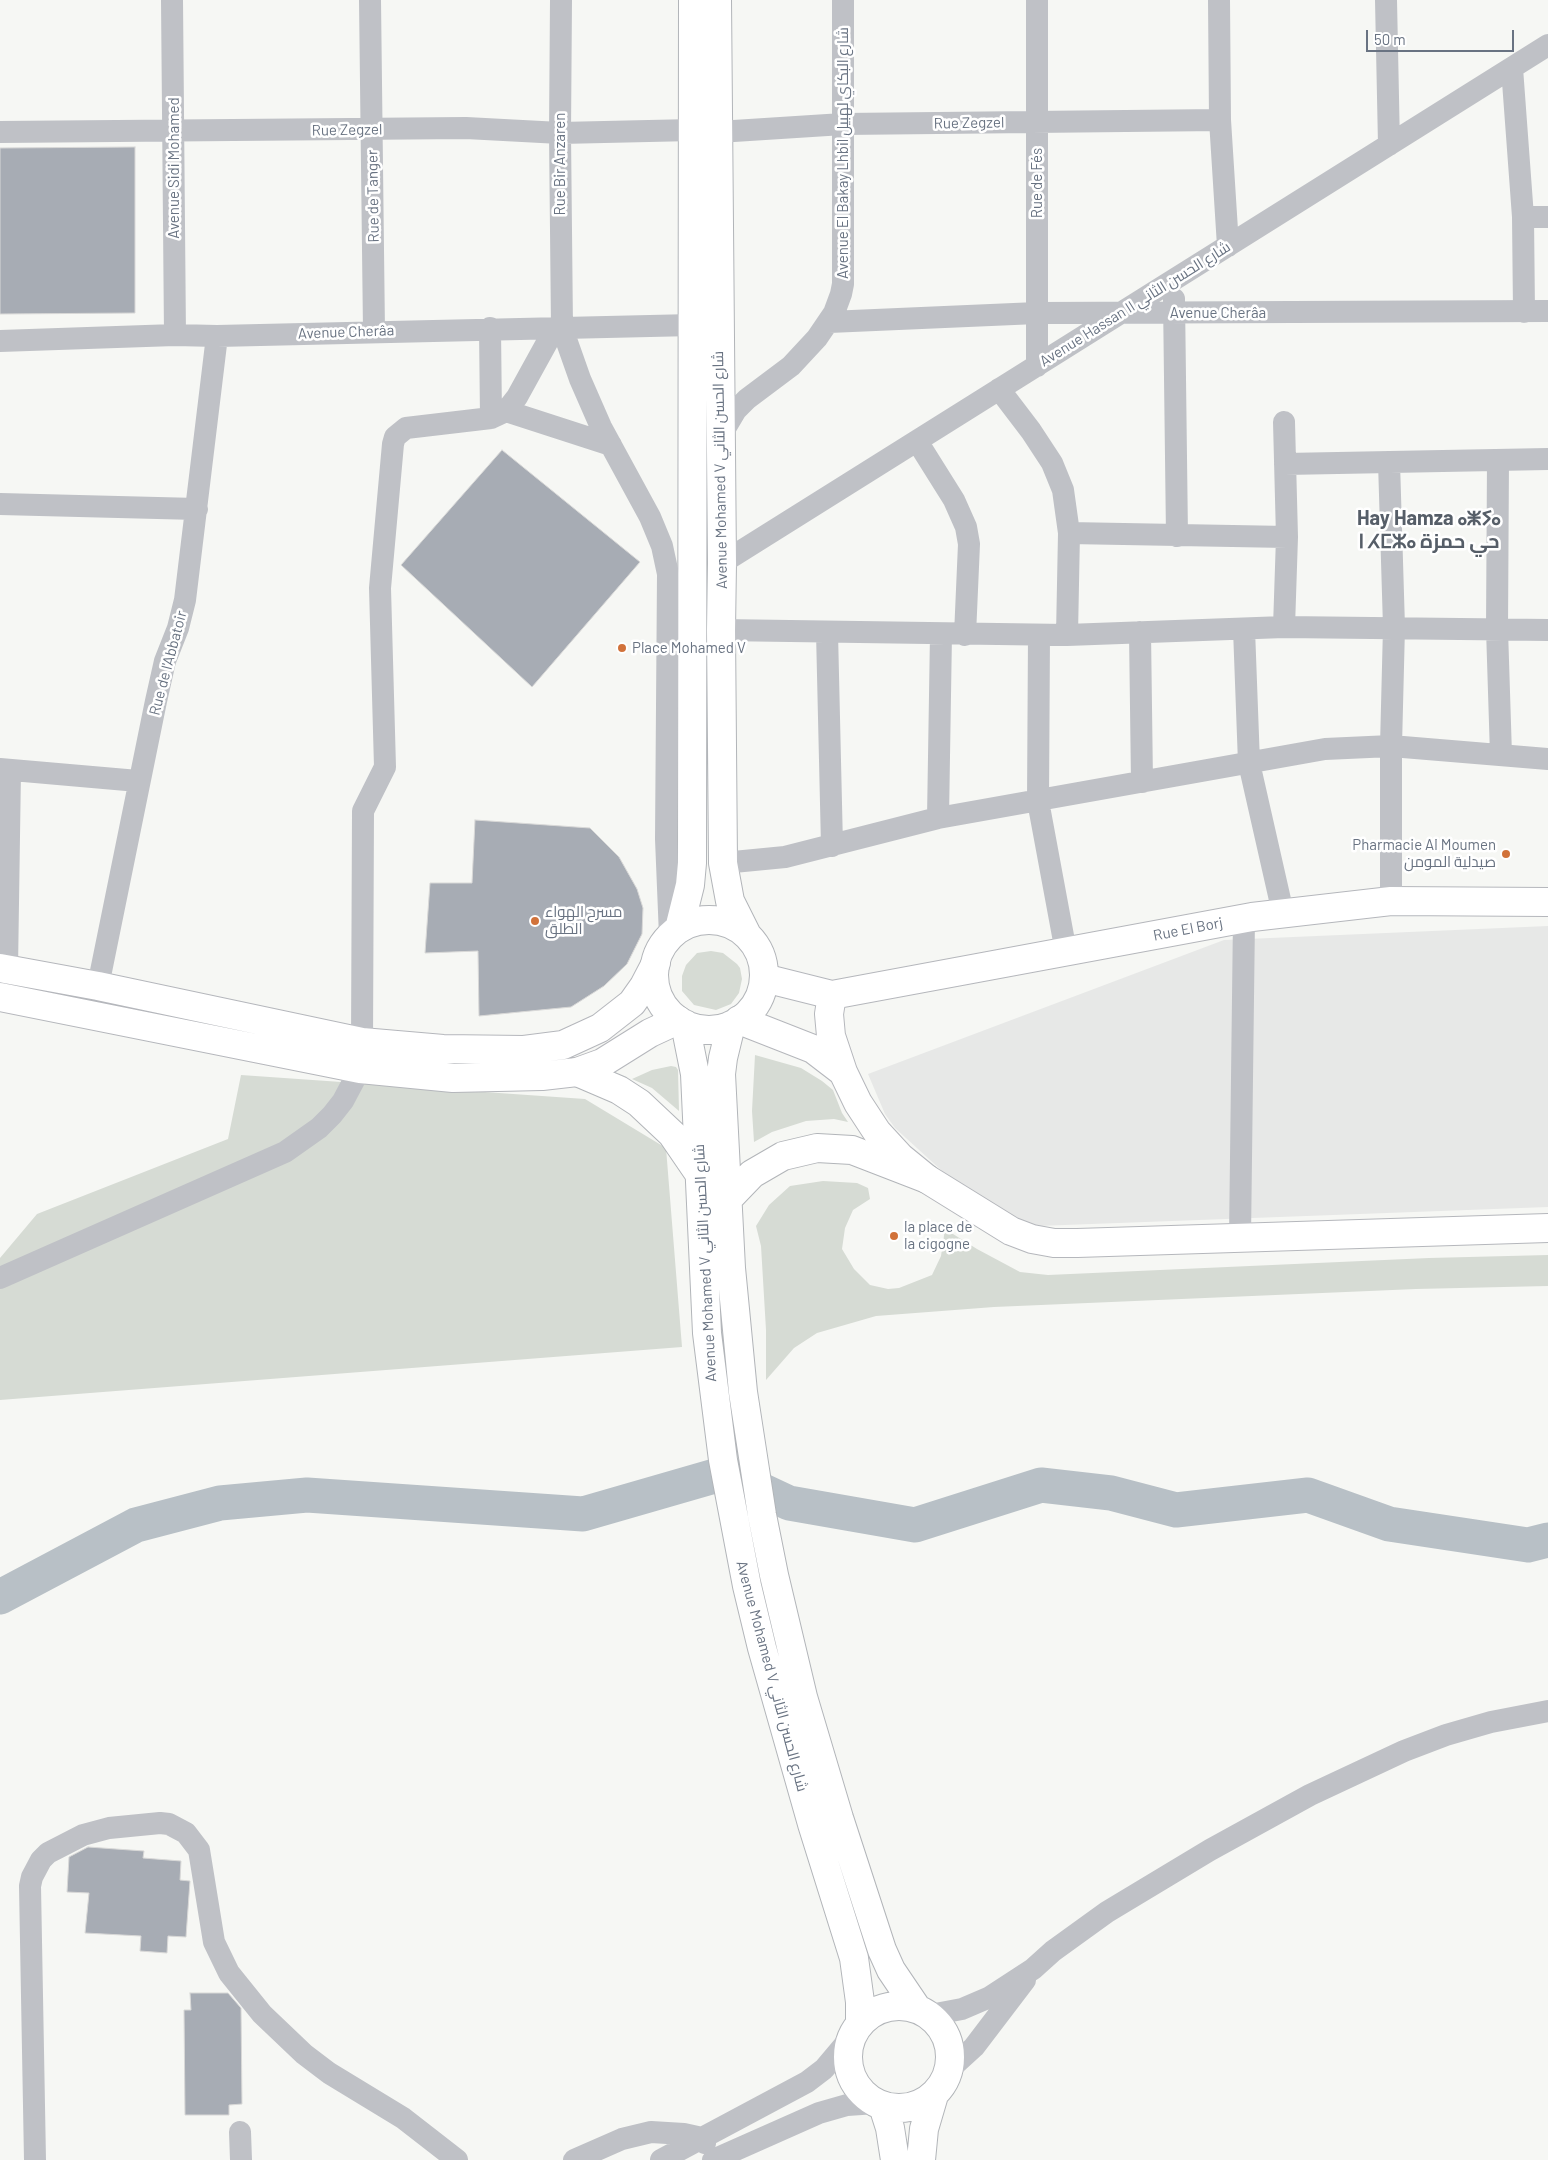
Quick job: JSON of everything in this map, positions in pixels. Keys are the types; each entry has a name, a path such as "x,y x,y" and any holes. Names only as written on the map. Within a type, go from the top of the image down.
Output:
{"main road":[{"name":"Avenue Mohamed V شارع الحسن الثاني","path":"693,0 705,131 720,437 723,863 730,901 747,935"},
{"name":"Avenue Mohamed V شارع الحسن الثاني","path":"675,932 690,885 692,862 693,325 705,131 717,0"},
{"name":"Rue El Borj","path":"832,994 1244,918 1391,901 1548,902"},
{"path":"3,969 98,986 362,1042 483,1050 524,1050 563,1045 582,1038 617,1017 632,1003 644,986 661,948 675,932 700,921 722,921 735,926 747,935 757,947 762,961 764,978 761,993 754,1007 735,1023 708,1030 682,1022 668,1012 656,989 656,962"},
{"path":"764,978 832,994 829,1014 831,1036 843,1072 858,1103 877,1132 900,1157 927,1179 1004,1228 1032,1239 1054,1243 1077,1243 1548,1228"},
{"path":"0,997 360,1069 453,1078 542,1076 577,1072 602,1062 650,1033 682,1022"},
{"name":"Avenue Mohamed V شارع الحسن الثاني","path":"682,1022 695,1074 698,1172 707,1333 715,1406 734,1523 747,1586 779,1710 854,1958 858,1979 856,2031"},
{"name":"Avenue Mohamed V شارع الحسن الثاني","path":"735,1023 722,1058 721,1074 736,1331 750,1445 762,1515 803,1697 839,1818 882,1950 895,1977 923,2011"},
{"path":"735,1023 813,1049 843,1072"},
{"path":"577,1072 619,1090 639,1103 672,1134 698,1172"},
{"path":"728,1200 752,1174 783,1156 817,1148 852,1150 927,1179"},
{"path":"900,2005 923,2011 941,2025 948,2039 951,2054 950,2069 944,2083 934,2095 923,2103 910,2108 897,2109 880,2105 864,2094 852,2075 848,2052 856,2031 871,2014 885,2007 900,2005"},
{"path":"921,2160 924,2129 934,2095"},
{"path":"880,2105 890,2128 894,2160"}],"street":[{"name":"Avenue Sidi Mohamed","path":"172,0 175,335"},
{"name":"Rue de Tanger","path":"370,0 374,331"},
{"name":"Rue Bir Anzaren","path":"559,328 561,0"},
{"name":"Avenue El Bakay Lhbil شارع البكاي لهبيل","path":"720,437 736,410 747,399 791,366 818,338 838,304 843,284 843,0"},
{"name":"Rue de Fés","path":"1036,366 1037,0"},
{"path":"1219,0 1220,120 1228,246"},
{"path":"1386,0 1389,144"},
{"name":"Avenue Hassan II شارع الحسن الثاني","path":"722,563 1548,45"},
{"path":"1512,68 1523,217 1524,312"},
{"name":"Rue Zegzel","path":"0,132 466,128 560,133 705,131 843,124 1220,120"},
{"path":"1523,217 1548,217"},
{"path":"1174,280 1177,536"},
{"name":"Avenue Cherâa","path":"829,322 1037,313 1524,312 1548,310"},
{"name":"Avenue Cherâa","path":"0,341 175,335 217,336 490,328 693,325"},
{"path":"490,328 499,414"},
{"path":"499,414 517,397 559,328"},
{"path":"559,328 611,446 650,517 662,546 668,574 666,839 675,932"},
{"name":"Rue de l'Abbatoir","path":"98,986 138,781 165,661 178,628 184,600 197,509 217,336"},
{"path":"999,389 1031,431 1052,463 1064,490 1069,533 1067,635"},
{"path":"362,1042 363,811 385,767 380,588 392,444 400,431 406,428 499,414 611,446"},
{"path":"1284,422 1287,537 1284,627"},
{"path":"917,441 954,500 966,526 969,544 965,635"},
{"path":"1285,464 1548,459"},
{"path":"1498,460 1497,628 1501,755"},
{"path":"1389,462 1394,627 1391,746 1391,901"},
{"path":"0,504 197,509"},
{"path":"1069,533 1287,537"},
{"path":"721,630 1067,635 1284,627 1548,630"},
{"path":"1244,629 1249,763 1283,914"},
{"path":"827,632 832,846"},
{"path":"1140,632 1142,782"},
{"path":"938,818 941,634"},
{"path":"1039,635 1038,801 1066,952"},
{"path":"723,863 785,857 938,818 1325,750 1391,746 1548,759"},
{"path":"3,969 5,770 138,781"},
{"path":"1240,1238 1244,918"},
{"path":"0,1278 285,1152 319,1128 332,1115 343,1101 360,1069"},
{"path":"950,2069 974,2047 1033,1969 1052,1951 1107,1912 1210,1850 1310,1795 1404,1751 1446,1735 1491,1722 1548,1711"},
{"path":"35,2160 30,1886 32,1877 41,1860 48,1854 83,1835 109,1828 160,1823 169,1824 186,1833 198,1850 214,1942 229,1973 262,2014 292,2044 323,2068 403,2118 457,2160"},
{"path":"923,2011 962,2009 974,2004 1033,1969"},
{"path":"662,2160 807,2082 839,2054 856,2031"},
{"path":"702,2138 713,2160 819,2113 847,2105 880,2105"},
{"path":"240,2132 241,2160"},
{"path":"574,2160 622,2139 651,2132 684,2134 702,2138"}],"shaded area":[{"path":"1548,926 1548,1207 1038,1226 1014,1220 964,1191 895,1128 885,1114 868,1074 1224,940"},
{"path":"711,951 723,953 737,964 740,968 742,979 739,993 731,1004 716,1010 694,1005 682,991 682,976 686,965 697,953"},
{"path":"755,1055 801,1068 822,1081 833,1090 842,1113 848,1122 834,1119 806,1121 772,1132 754,1142 752,1111"},
{"path":"671,1066 676,1067 678,1070 679,1111 652,1088 632,1079 652,1070"},
{"path":"241,1075 585,1099 666,1148 682,1347 0,1400 0,1258 37,1214 228,1139"},
{"path":"823,1181 857,1183 868,1188 870,1199 853,1210 845,1228 842,1249 854,1269 870,1285 888,1289 899,1288 932,1275 941,1256 945,1229 1020,1272 1048,1275 1429,1258 1548,1255 1548,1286 1416,1289 994,1307 876,1316 817,1333 794,1348 766,1380 766,1330 761,1246 756,1226 769,1205 790,1186"}],"building":[{"path":"135,147 135,313 0,314 0,148"},
{"path":"502,450 640,562 532,687 401,565"},
{"name":"مسرح الهواء الطلق","path":"475,820 590,828 619,857 637,889 643,908 642,934 627,964 604,986 571,1007 479,1016 478,951 425,953 430,883 472,883"},
{"path":"88,1847 144,1851 143,1858 181,1861 180,1880 190,1881 186,1937 168,1936 167,1953 140,1951 141,1936 85,1933 89,1893 67,1892 69,1857"},
{"path":"190,1993 228,1993 241,2008 242,2104 229,2105 229,2115 185,2115 184,2010 191,2010"}],"waterway":[{"path":"0,1597 136,1525 220,1503 307,1495 583,1514 725,1473 789,1503 915,1525 1041,1485 1111,1493 1176,1510 1308,1495 1389,1524 1528,1545 1548,1540"}],"place":[{"name":"Place Mohamed V","path":"622,648"},
{"name":"Pharmacie Al Moumen صيدلية المومن","path":"1506,854"},
{"name":"مسرح الهواء الطلق","path":"535,921"},
{"name":"la place de la cigogne","path":"894,1236"}],"district":[{"name":"Hay Hamza ⴰⵥⵢⴰ ⵏ ⵃⵎⵣⴰ حي حمزة","path":"1429,530"}]}
